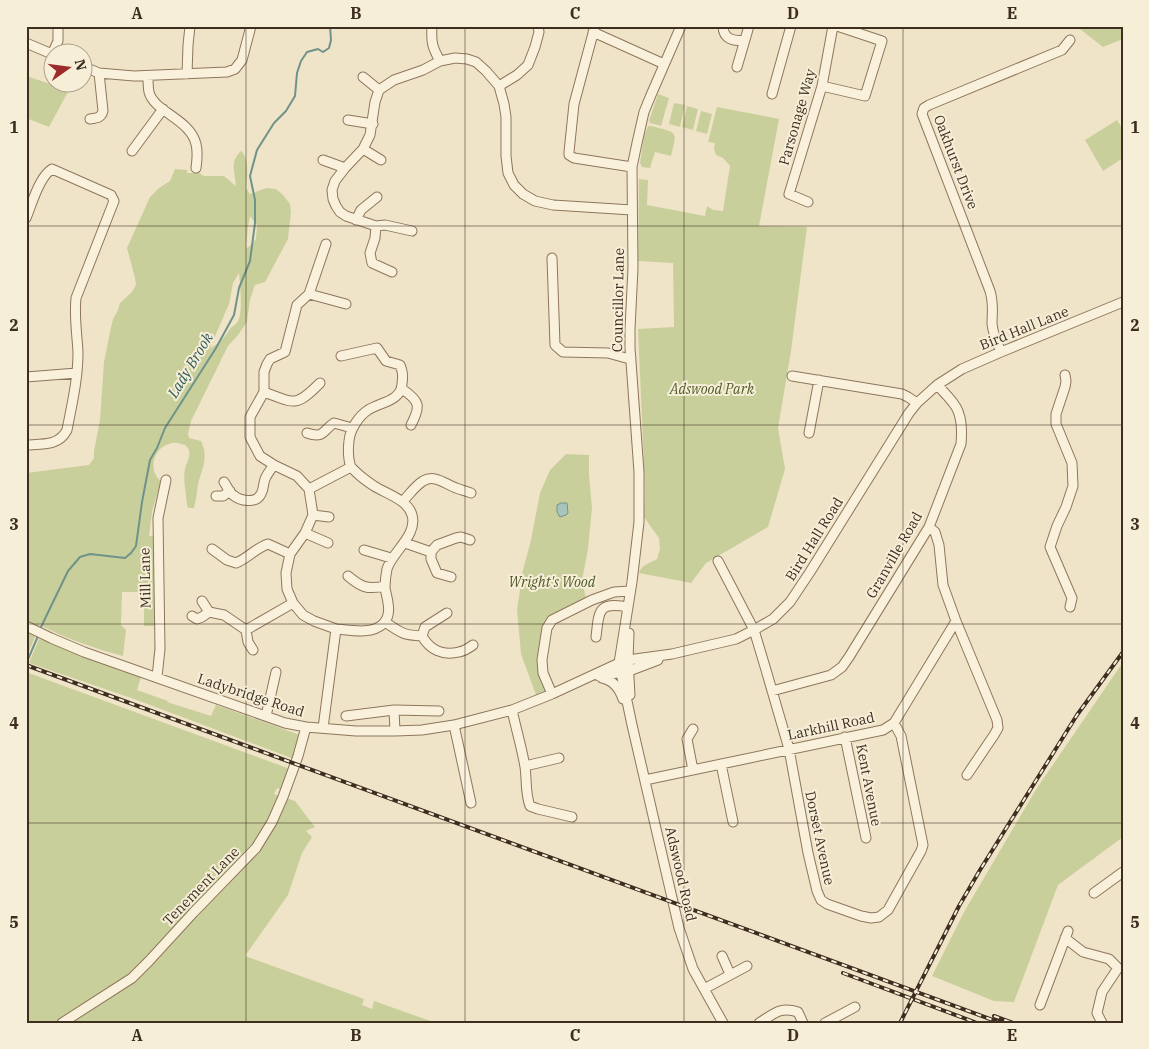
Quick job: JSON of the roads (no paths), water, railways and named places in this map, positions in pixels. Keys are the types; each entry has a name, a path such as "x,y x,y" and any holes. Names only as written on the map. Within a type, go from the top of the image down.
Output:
{"street":[{"path":"58,26 58,42"},
{"path":"188,74 190,26"},
{"path":"92,70 119,76 228,72 235,69 242,60 251,26"},
{"path":"432,26 433,49 440,61"},
{"path":"499,86 528,65 539,32 538,26"},
{"name":"Councillor Lane","path":"624,662 628,608 639,522 639,472 630,348 633,268 632,167 644,112 681,26"},
{"path":"723,26 723,30 730,40 744,40"},
{"path":"737,67 748,26"},
{"path":"772,94 791,26"},
{"name":"Parsonage Way","path":"808,202 789,194 822,86 833,26"},
{"path":"822,86 865,96 882,41 837,26"},
{"path":"632,167 574,158 569,152 574,104 594,29 664,64"},
{"name":"Oakhurst Drive","path":"1001,352 992,325 994,301 922,114 924,108 929,105 1062,50 1070,40"},
{"path":"26,43 42,50"},
{"path":"412,232 386,225 376,226 356,220 340,212 333,199 332,190 335,181 363,149 370,135 375,102 379,90 394,80 423,70 440,61 455,58 476,62 499,86 506,117 508,173 514,185 523,194 535,201 553,205 632,210"},
{"path":"90,119 99,118 103,111 99,73"},
{"path":"148,76 151,97 187,128 195,139 197,147 196,168"},
{"path":"363,77 379,90"},
{"path":"132,151 163,109"},
{"path":"348,120 372,124"},
{"path":"363,149 381,160"},
{"path":"323,160 345,168"},
{"path":"26,218 46,172 52,168 111,196 114,201 76,298 77,373 67,430 64,437 53,443 26,445"},
{"path":"356,220 361,210 377,197"},
{"path":"376,226 375,238 370,253 372,262 392,272"},
{"path":"326,244 309,294 297,305 285,352 270,359 267,364 264,372 264,392 250,417 250,437 260,456 297,476 309,489 313,515 305,532 290,554 287,563 287,589 293,603 303,615 336,630 365,631 378,627 385,622 388,615 389,604 385,586 388,568 391,558 404,543 412,524 412,515 403,501 362,478 351,467 348,453 349,439 352,428 360,417 368,410 394,398 402,389 403,372 400,366 386,361 376,348 341,356"},
{"path":"552,258 555,345 563,352 608,353 630,348"},
{"path":"309,294 346,304"},
{"name":"Bird Hall Lane","path":"938,385 962,369 1123,302"},
{"path":"608,353 631,358"},
{"path":"26,378 77,373"},
{"path":"1064,375 1066,381 1056,414 1056,424 1072,463 1073,486 1050,547 1072,598 1070,607"},
{"path":"792,376 902,394 917,403"},
{"path":"809,433 819,380"},
{"path":"264,392 290,402 295,402 302,400 320,384"},
{"name":"Bird Hall Road","path":"624,662 672,654 736,639 773,619 790,602 810,572 909,413 917,403 938,385"},
{"name":"Granville Road","path":"772,691 831,676 842,667 850,657 929,527 961,444 960,416 957,408 938,385"},
{"path":"402,389 414,397 417,403 418,412 411,425"},
{"path":"311,437 323,434 334,423 352,428"},
{"path":"224,482 238,498 249,501 260,497 263,492 265,479 274,465"},
{"path":"309,489 351,467"},
{"path":"403,501 424,480 432,478 440,479 458,490 471,493"},
{"name":"Mill Lane","path":"157,677 160,650 158,518 166,480"},
{"path":"216,496 223,496 230,491"},
{"path":"313,515 329,517"},
{"path":"929,527 935,532 939,545 943,584 956,621 998,720 998,728 967,775"},
{"path":"305,532 328,543"},
{"path":"451,577 437,573 431,560 431,552 437,545 456,538 461,537 470,540"},
{"path":"404,543 431,552"},
{"path":"212,549 227,560 236,563 260,547 268,544 290,554"},
{"path":"364,550 391,558"},
{"path":"718,561 754,630 788,750"},
{"path":"348,576 358,585 375,588 385,586"},
{"path":"552,694 543,673 542,660 547,628 552,620 592,600 631,587"},
{"name":"Councillor Lane","path":"624,662 631,587"},
{"path":"202,601 208,612"},
{"path":"246,630 293,603"},
{"path":"596,637 599,613 602,610 609,606 628,608"},
{"path":"192,616 197,619 208,612"},
{"path":"208,612 224,615 246,630 248,642 253,650"},
{"path":"447,612 425,628 422,636 427,645 434,650 451,653 461,652 473,645"},
{"name":"Larkhill Road","path":"645,780 883,730 894,724 956,621"},
{"path":"385,622 402,634 422,636"},
{"name":"Ladybridge Road","path":"30,628 84,652 266,716 306,727 356,731 422,730 454,725 512,710 624,662"},
{"path":"323,728 336,630"},
{"name":"Bird Hall Road","path":"625,672 672,654"},
{"name":"Adswood Road","path":"624,662 632,725"},
{"path":"266,716 276,672"},
{"name":"Ladybridge Road","path":"590,677 625,672"},
{"name":"Adswood Road","path":"590,677 610,680 616,684 621,692 632,725 679,928 693,969 722,1023"},
{"path":"394,710 395,731"},
{"path":"346,716 394,710 439,711"},
{"path":"512,710 525,766 527,798 530,806 572,817"},
{"name":"Dorset Avenue","path":"788,750 808,853 821,900 861,916 879,917 888,910 897,896 923,845 901,736 894,724"},
{"path":"454,725 471,803"},
{"name":"Tenement Lane","path":"62,1023 132,978 256,848 272,822 283,797 306,727"},
{"path":"693,729 687,739 693,770"},
{"name":"Kent Avenue","path":"845,738 866,838"},
{"path":"525,766 559,758"},
{"path":"721,764 733,822"},
{"path":"1094,893 1123,872"},
{"path":"1040,1005 1067,935 1083,952 1109,959 1120,967 1102,992 1097,1013 1102,1023"},
{"path":"722,956 730,974"},
{"path":"704,989 746,966"},
{"path":"825,1023 855,1007"},
{"path":"759,1023 779,1011 789,1009 798,1012 803,1023"}],"water":[{"path":"567,503 568,513 560,517 557,512 557,505"}],"waterway":[{"name":"Lady Brook","path":"40,629 68,571 80,557 90,554 125,558 136,546 150,460 165,428 216,348 234,315 239,288 250,261 255,223 255,200 250,176 257,150 274,123 286,111 295,96 297,73 301,61 307,52 318,49 323,52 329,48 331,40 330,26"},
{"name":"Lady Brook","path":"26,664 38,636"}],"railway":[{"path":"900,1023 959,906 980,870 1077,715 1123,652"},
{"path":"26,665 1001,1023"},
{"path":"843,973 977,1023"},
{"path":"994,1016 1013,1023"}],"park label":[{"name":"Adswood Park","path":"712,389"},
{"name":"Wright's Wood","path":"552,582"}]}
